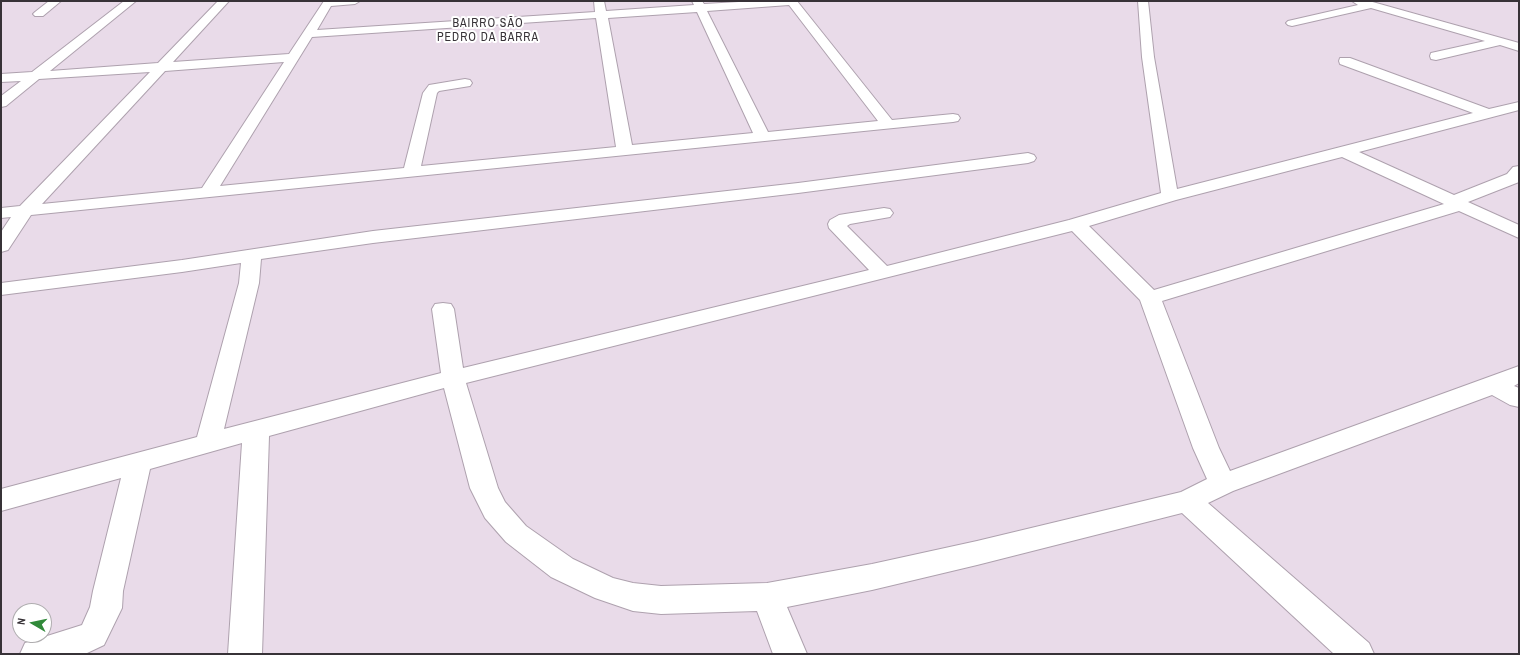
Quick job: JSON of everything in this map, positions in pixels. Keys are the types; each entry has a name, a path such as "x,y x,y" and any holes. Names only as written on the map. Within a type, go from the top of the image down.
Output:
{"street":[{"path":"39,14 56,1"},
{"path":"1,103 131,1"},
{"path":"4,238 25,211 224,1"},
{"path":"208,192 329,2 355,1"},
{"path":"599,1 624,151"},
{"path":"308,34 601,14 698,4 791,1 888,124"},
{"path":"1143,1 1148,57 1170,196"},
{"path":"1357,1 1519,47"},
{"path":"698,4 763,137"},
{"path":"1292,23 1371,5"},
{"path":"1436,56 1499,41"},
{"path":"1,78 293,58"},
{"path":"1345,61 1486,113"},
{"path":"411,172 430,92 434,88 465,83"},
{"path":"1,500 453,378 883,273 1076,224 1170,196 1486,113 1516,108"},
{"path":"1,213 953,118"},
{"path":"1343,151 1519,232"},
{"path":"3,288 182,266 373,236 798,188 1028,158"},
{"path":"1150,298 1457,204 1513,178 1519,171"},
{"path":"883,273 838,228 837,224 844,219 884,213"},
{"path":"1076,224 1150,298 1206,448 1223,484"},
{"path":"208,443 248,283 252,255"},
{"path":"443,309 453,378 484,488 495,510 516,534 562,568 606,589 633,597 662,600 767,597 872,577 977,553 1187,500 1223,484 1507,379 1519,399"},
{"path":"245,654 256,431"},
{"path":"37,654 74,643 91,644 106,608 108,591 138,463"},
{"path":"1187,500 1357,654"},
{"path":"767,597 790,654"}],"district":[{"name":"BAIRRO SÃO PEDRO DA BARRA","path":"488,31"}]}
